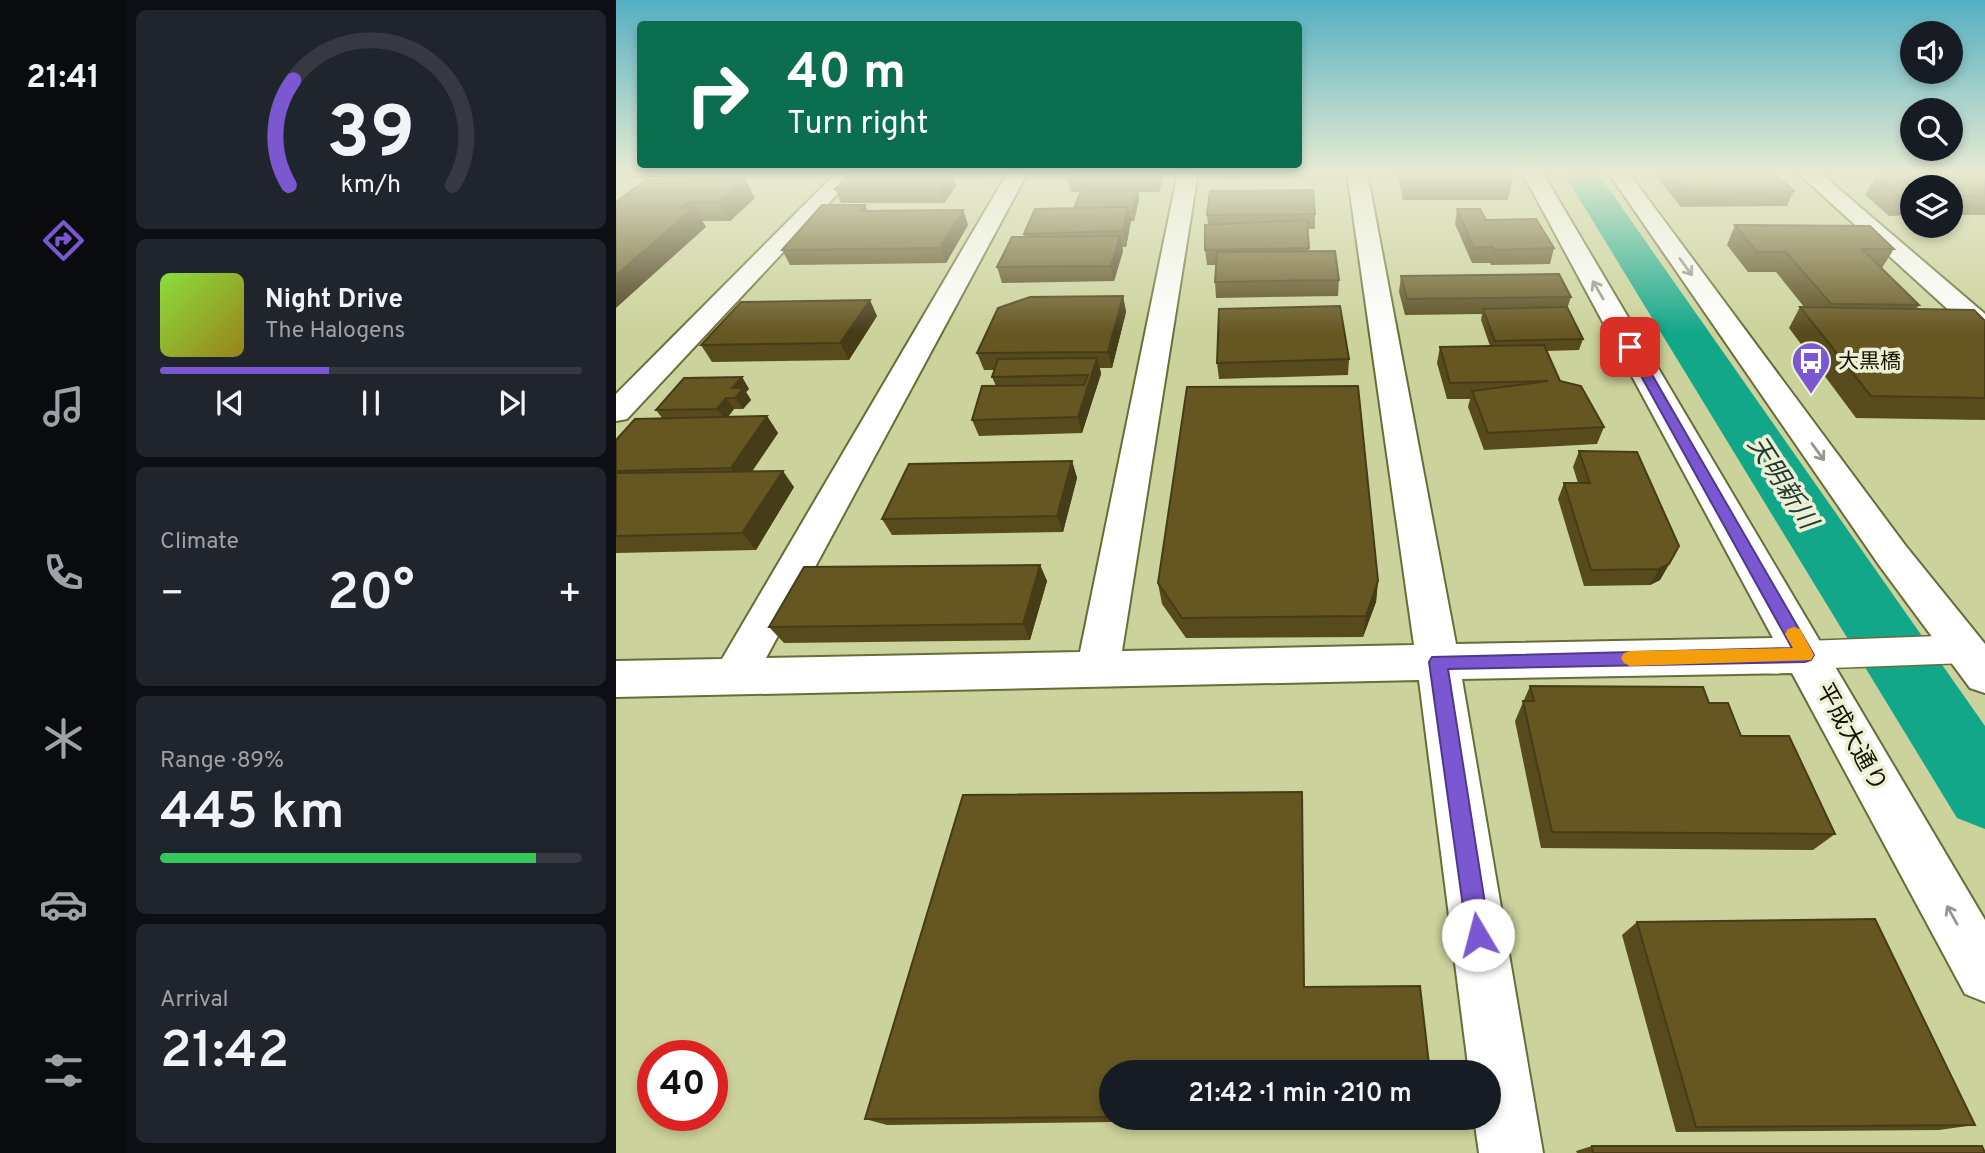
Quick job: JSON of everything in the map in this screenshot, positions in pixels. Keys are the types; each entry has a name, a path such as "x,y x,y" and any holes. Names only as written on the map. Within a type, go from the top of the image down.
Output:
{"street":[{"path":"616,412 796,226"},
{"path":"733,678 988,226"},
{"path":"1098,670 1178,226"},
{"path":"1366,226 1438,662 1511,1153"},
{"name":"平成大通り","path":"1564,226 1817,654 1985,974"},
{"path":"1656,226 1966,656"},
{"path":"1868,226 1985,328"},
{"path":"616,679 1817,654 1966,656"}],"building":[{"path":"616,226 673,226 616,275"},
{"path":"804,226 953,226 940,248 782,250"},
{"path":"1028,226 1124,226 1123,231 1024,234"},
{"path":"1205,226 1307,226 1309,248 1205,250"},
{"path":"1464,226 1540,226 1554,248 1494,250 1493,247 1474,248"},
{"path":"1736,226 1870,226 1894,249 1862,249 1919,305 1831,304 1786,252 1757,252"},
{"path":"1120,236 1111,266 997,267 1012,237"},
{"path":"1335,251 1339,280 1215,282 1217,252"},
{"path":"1559,274 1571,297 1407,299 1401,276"},
{"path":"1123,296 1108,352 977,353 998,308 1030,297"},
{"path":"870,300 840,343 701,345 741,302"},
{"path":"1340,306 1349,359 1217,363 1219,309"},
{"path":"1567,307 1583,339 1495,341 1483,309"},
{"path":"1800,307 1974,310 1985,321 1985,398 1871,396"},
{"path":"1544,345 1560,381 1581,386 1604,427 1488,433 1472,391 1548,381 1450,383 1440,347"},
{"path":"1097,358 1078,417 972,420 982,386 1084,385 1088,375 992,377 998,359"},
{"path":"742,377 732,388 743,388 735,398 726,398 717,409 656,410 684,378"},
{"path":"1358,386 1378,581 1366,616 1182,618 1158,583 1187,387"},
{"path":"767,416 731,468 616,471 616,440 635,419"},
{"path":"1579,451 1637,452 1679,546 1669,564 1659,569 1591,570 1564,483 1590,483"},
{"path":"1072,461 1057,516 882,519 909,464"},
{"path":"783,471 742,533 616,536 616,473"},
{"path":"1040,565 1023,624 769,627 804,567"},
{"path":"1530,686 1703,687 1709,703 1728,703 1741,736 1789,736 1835,834 1552,832 1523,701 1534,701"},
{"path":"1302,792 1304,987 1420,986 1429,1060 1099,1060 1099,1117 865,1119 963,795"},
{"path":"1875,919 1975,1125 1696,1127 1637,922"},
{"path":"1592,1146 1982,1146 1985,1153 1593,1153"}],"waterway":[{"name":"天明新川","path":"1615,226 1985,792"}],"slow traffic":[{"path":"1630,658 1805,655 1794,634"}],"place":[{"name":"大黒橋","path":"1811,395"}],"route":[{"path":"1478,935 1438,662 1805,655 1630,347"}]}
